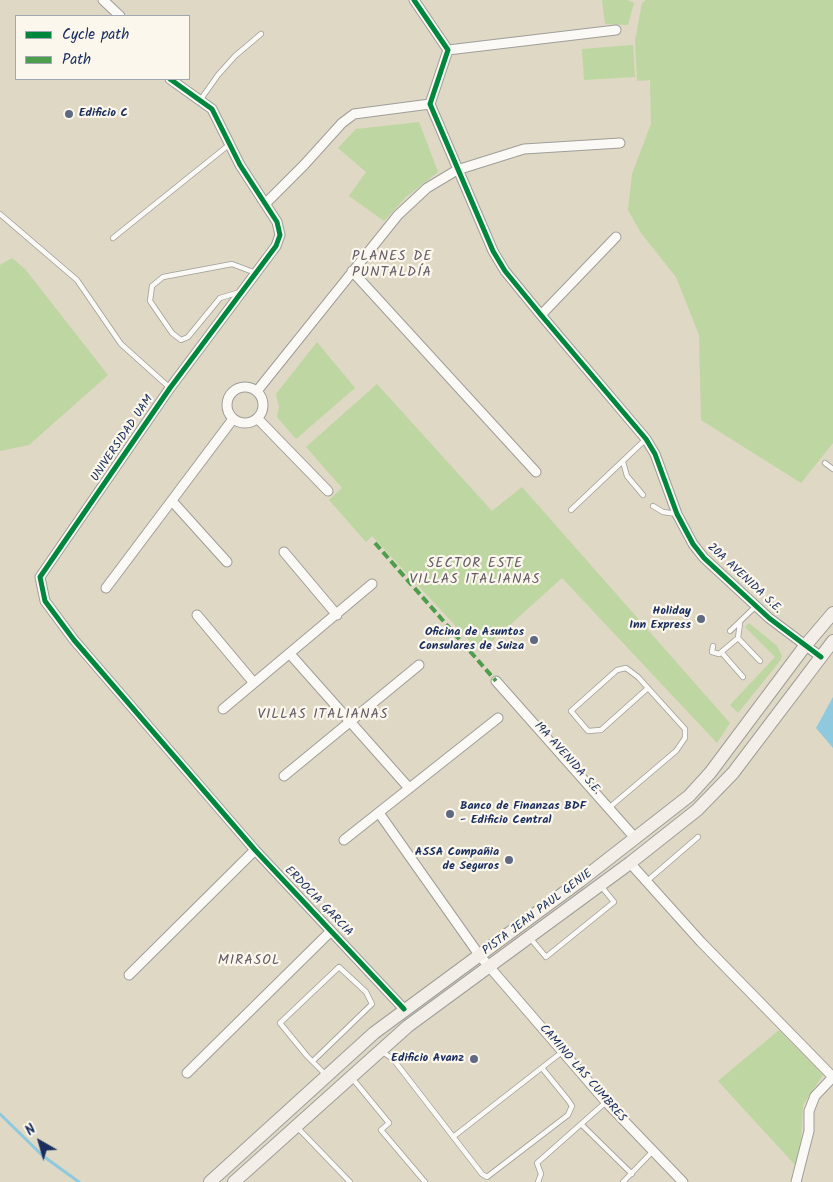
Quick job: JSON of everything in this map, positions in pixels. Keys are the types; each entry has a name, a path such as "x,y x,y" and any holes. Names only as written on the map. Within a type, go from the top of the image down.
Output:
{"main road":[{"name":"PISTA JEAN PAUL GENIE","path":"239,1180 380,1050 485,961 489,960 492,955 546,913 560,896 673,811 710,773 805,646 833,613"},
{"name":"PISTA JEAN PAUL GENIE","path":"210,1182 374,1033 404,1009 529,936 698,810 717,790 832,643"},
{"path":"583,897 594,883 634,850 636,839 647,841 698,801 717,790"}],"street":[{"path":"103,0 111,4 119,15"},
{"path":"414,0 448,50"},
{"path":"448,50 616,30"},
{"path":"266,203 342,123 354,114 430,104 448,50"},
{"name":"UNIVERSIDAD UAM","path":"172,80 201,99 219,120 240,164 277,222 280,235 276,246 170,388 40,577 45,601 74,640 219,807"},
{"name":"20A AVENIDA S.E.","path":"430,104 493,251 506,272 541,316 646,439 655,454 677,514 693,544 704,558 756,606 820,657"},
{"path":"257,391 398,215 427,188 457,170 524,150 620,142"},
{"path":"541,316 616,237"},
{"path":"352,271 536,472"},
{"path":"245,387 257,391 264,401 264,408 258,419 250,423 241,423 233,419 227,408 230,396 234,391 245,387"},
{"path":"106,588 233,419"},
{"path":"258,419 328,491"},
{"path":"172,501 227,562"},
{"path":"284,552 337,615"},
{"path":"223,709 372,584"},
{"path":"197,615 254,683"},
{"path":"290,654 409,788"},
{"path":"284,776 419,665"},
{"name":"19A AVENIDA S.E.","path":"496,681 610,807 636,839"},
{"path":"344,840 498,718"},
{"name":"ERDOCIA GARCIA","path":"219,807 255,850 404,1009"},
{"path":"380,813 485,961"},
{"path":"129,975 255,850"},
{"path":"630,862 701,942 833,1077 815,1096 809,1111 808,1131 796,1182"},
{"path":"187,1073 331,931"},
{"name":"CAMINO LAS CUMBRES","path":"485,961 606,1102 652,1152 683,1182"}],"lane":[{"path":"201,99 224,68 261,34"},
{"path":"113,238 230,144"},
{"path":"0,214 77,280 121,344 170,388"},
{"path":"242,291 220,298 188,337 181,340 172,333 150,301 152,286 163,277 232,264 256,273"},
{"path":"571,510 624,462 646,439"},
{"path":"624,462 627,476 643,495"},
{"path":"824,463 833,469"},
{"path":"653,506 663,512 677,514"},
{"path":"730,631 756,606"},
{"path":"713,646 711,650 714,654 722,653 738,638 740,623"},
{"path":"738,638 760,661"},
{"path":"722,653 744,677"},
{"path":"610,807 676,750 685,738 685,729 648,688 626,668 616,670 571,711 588,731 601,730 648,688"},
{"path":"647,881 698,837"},
{"path":"529,936 546,957 614,902 600,884"},
{"path":"313,1061 372,1004 366,992 339,967 280,1023 313,1061 327,1076"},
{"path":"380,1050 393,1059 482,1174 487,1177 494,1174 568,1115 572,1106 542,1068"},
{"path":"453,1137 562,1052"},
{"path":"351,1077 390,1123 381,1130 425,1182"},
{"path":"538,1182 541,1174 537,1163 606,1102"},
{"path":"581,1124 632,1174"},
{"path":"296,1126 350,1182"},
{"path":"623,1182 652,1152"}],"green space":[{"path":"602,0 627,0 634,3 628,25 605,24"},
{"path":"646,0 833,0 833,443 801,483 701,420 699,335 676,277 641,233 628,210 632,174 651,124 650,80 637,81 635,41 642,3"},
{"path":"633,45 635,77 584,80 582,49"},
{"path":"419,122 438,172 406,197 384,221 349,196 366,172 338,148 356,129"},
{"path":"12,258 25,269 108,375 29,445 0,451 0,265"},
{"path":"317,342 355,388 296,439 277,417 279,407 276,394"},
{"path":"377,384 492,511 522,487 730,723 717,743 562,578 480,652 372,536 366,542 329,500 342,488 306,447"},
{"path":"749,623 777,646 782,656 738,713 730,705 775,657 745,627"},
{"path":"779,1030 823,1075 803,1105 801,1140 796,1166 718,1081"}],"water":[{"path":"833,697 833,748 816,728"}],"waterway":[{"path":"0,1114 43,1156 79,1182"}],"marked path":[{"path":"375,543 496,681"}],"cycle path":[{"path":"414,0 448,50 430,104 493,251 505,271 646,439 655,454 677,514 693,544 704,558 769,618 821,657"},
{"path":"171,80 212,109 240,165 277,222 280,235 276,246 170,388 40,577 45,601 74,640 255,850 404,1009"}],"place":[{"name":"Edificio C","path":"69,114"},
{"name":"Holiday Inn Express","path":"701,619"},
{"name":"Oficina de Asuntos Consulares de Suiza","path":"534,640"},
{"name":"Banco de Finanzas BDF - Edificio Central","path":"450,814"},
{"name":"ASSA Compañia de Seguros","path":"509,860"},
{"name":"Edificio Avanz","path":"474,1059"}],"district":[{"name":"PLANES DE PUNTALDÍA","path":"392,266"},
{"name":"SECTOR ESTE VILLAS ITALIANAS","path":"475,574"},
{"name":"VILLAS ITALIANAS","path":"323,716"},
{"name":"MIRASOL","path":"249,962"}]}
